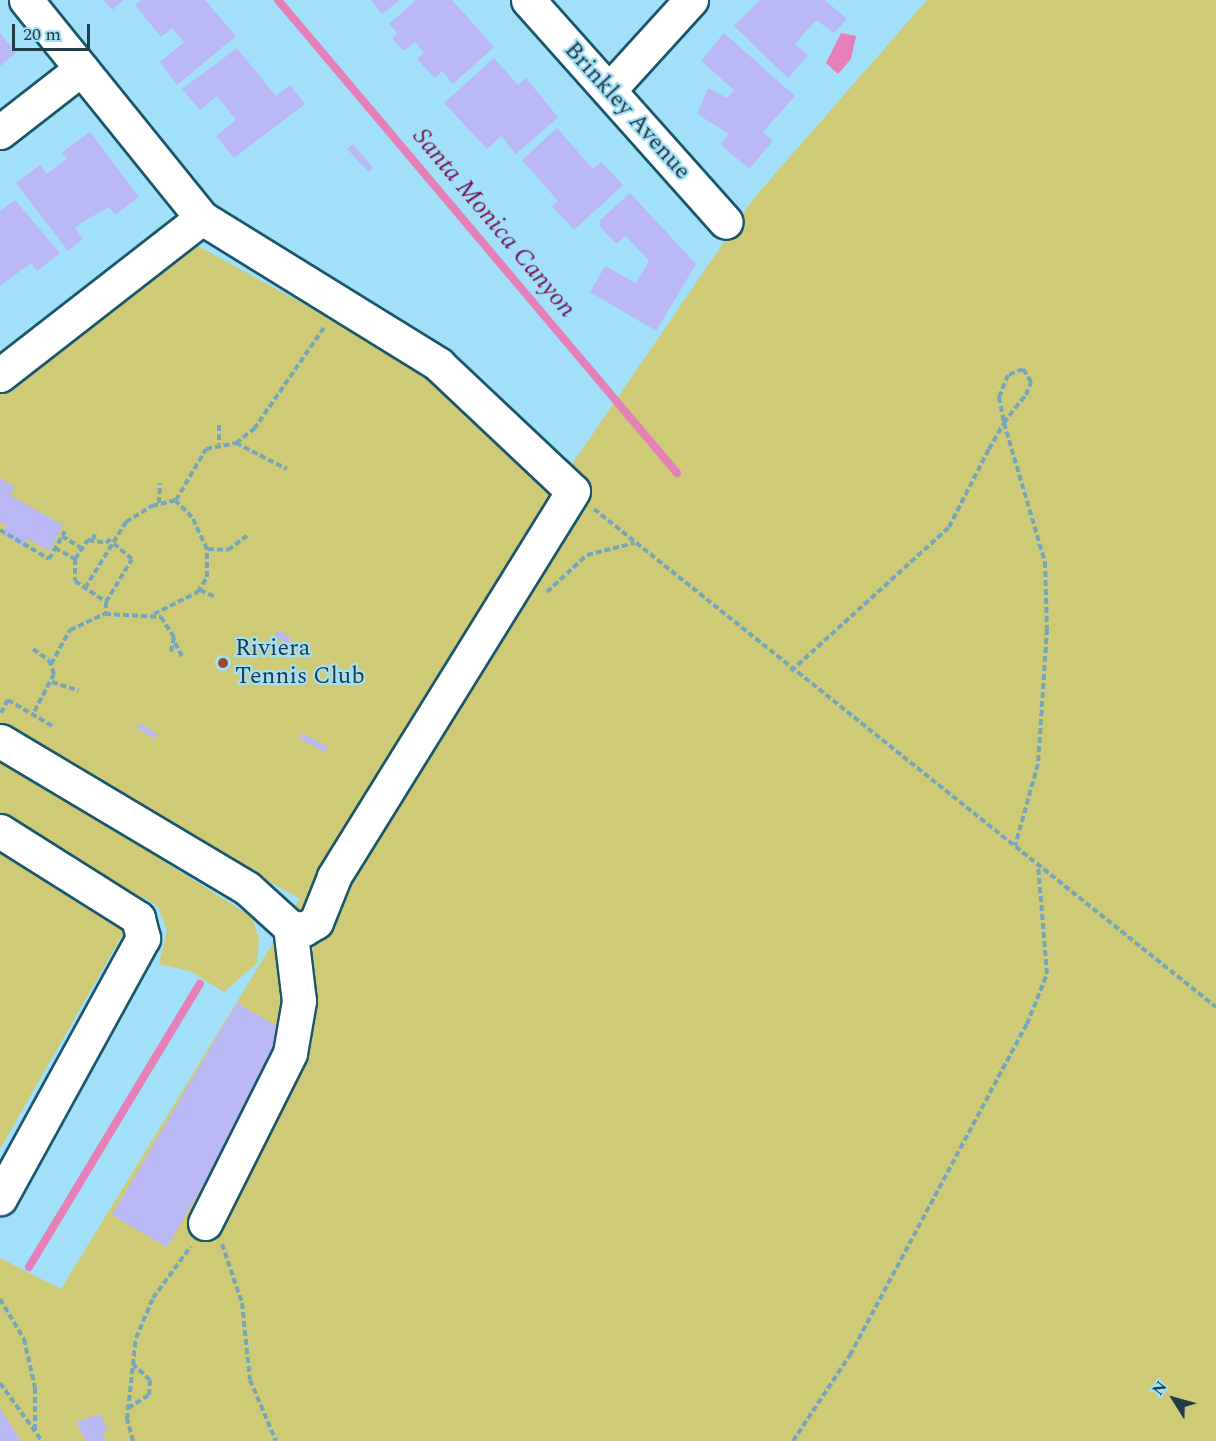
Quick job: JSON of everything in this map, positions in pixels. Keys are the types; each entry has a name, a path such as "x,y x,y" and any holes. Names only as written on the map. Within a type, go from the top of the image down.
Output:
{"street":[{"path":"0,741 247,888 290,927 304,929 316,922 334,877 573,491 438,364 202,218 26,0"},
{"name":"Brinkley Avenue","path":"528,0 726,222"},
{"path":"609,90 691,0"},
{"path":"0,132 81,69"},
{"path":"0,375 202,218"},
{"path":"0,831 138,918 143,938 0,1198"},
{"path":"205,1223 290,1053 299,1001 290,927"}],"path":[{"path":"236,443 290,384 339,303"},
{"path":"791,671 949,527 1005,423 1031,382 1023,369 1008,375 999,397 1005,423 1046,575 1038,764 1015,846"},
{"path":"219,425 219,444"},
{"path":"173,501 181,494 197,458 219,444 236,443 287,469"},
{"path":"159,503 160,483"},
{"path":"573,491 791,671 1216,1007"},
{"path":"154,615 200,590 207,577 207,549 182,504 181,494"},
{"path":"93,540 106,543 159,503 173,501 182,504"},
{"path":"0,530 49,559 65,531"},
{"path":"96,531 93,540 81,548 75,560 75,581 106,602"},
{"path":"85,588 119,531"},
{"path":"207,549 228,550 249,534"},
{"path":"62,536 81,548"},
{"path":"105,614 106,602 132,555 112,542"},
{"path":"545,595 587,555 634,543"},
{"path":"55,548 75,560"},
{"path":"200,590 215,597"},
{"path":"33,714 51,682 51,664 70,630 105,614 154,615 168,622 183,656"},
{"path":"171,652 175,642"},
{"path":"33,649 51,664"},
{"path":"51,682 79,691"},
{"path":"0,714 8,700 54,726"},
{"path":"793,1441 850,1355 1027,1024 1047,974 1038,864"},
{"path":"133,1441 128,1408 136,1338 153,1298 211,1213 242,1303 250,1380 276,1441"},
{"path":"0,1299 24,1339 31,1367 35,1431"},
{"path":"128,1408 149,1395 150,1380 134,1365"},
{"path":"0,1383 42,1441"}],"shaded area":[{"path":"927,0 1216,0 1216,1441 0,1441 0,1258 61,1289 300,899 182,831 165,862 252,917 259,939 257,963 224,992 190,971 159,964 167,930 158,907 144,897 0,1149 0,386 187,240 440,379 542,473 551,495 754,198"},
{"path":"841,33 856,36 851,59 838,74 826,63"}],"building":[{"path":"104,0 124,0 112,10"},
{"path":"141,0 205,0 236,36 177,85 160,62 184,42 172,28 161,37 135,5"},
{"path":"371,0 400,0 382,14"},
{"path":"416,0 452,0 494,47 453,84 442,71 435,78 417,59 424,53 415,42 404,51 392,38 397,33 389,24"},
{"path":"760,0 825,0 847,19 834,33 816,20 795,44 808,55 788,78 734,26"},
{"path":"0,33 16,53 0,66"},
{"path":"724,33 795,96 763,132 773,141 749,169 720,144 729,134 697,114 708,88 727,98 734,90 701,61"},
{"path":"237,48 276,96 290,85 305,104 234,158 216,136 236,120 217,96 200,110 182,89"},
{"path":"494,58 518,85 526,78 558,117 516,154 501,136 487,149 444,103"},
{"path":"557,128 593,169 601,162 623,185 574,230 552,206 558,201 522,160"},
{"path":"90,132 139,197 115,215 109,207 81,223 75,228 83,239 68,251 16,183 40,165 47,174 67,159 62,152"},
{"path":"353,144 373,167 369,172 347,149"},
{"path":"630,193 696,264 656,331 590,292 605,266 636,283 649,261 626,236 616,244 601,228 599,221"},
{"path":"15,200 60,253 37,271 31,263 0,286 0,211"},
{"path":"0,478 15,487 10,495 63,525 49,551 28,539 24,547 3,535 7,526 0,522"},
{"path":"278,630 291,638 288,644 274,636"},
{"path":"139,723 158,734 155,739 137,728"},
{"path":"302,733 328,747 325,752 299,738"},
{"path":"237,1003 291,1034 167,1247 112,1215"},
{"path":"0,1408 21,1441 0,1441"},
{"path":"100,1414 108,1430 102,1433 106,1441 86,1441 76,1422"}],"waterway":[{"name":"Santa Monica Canyon","path":"278,0 677,473"},
{"path":"29,1267 200,984"}],"place":[{"name":"Riviera Tennis Club","path":"223,663"}]}
